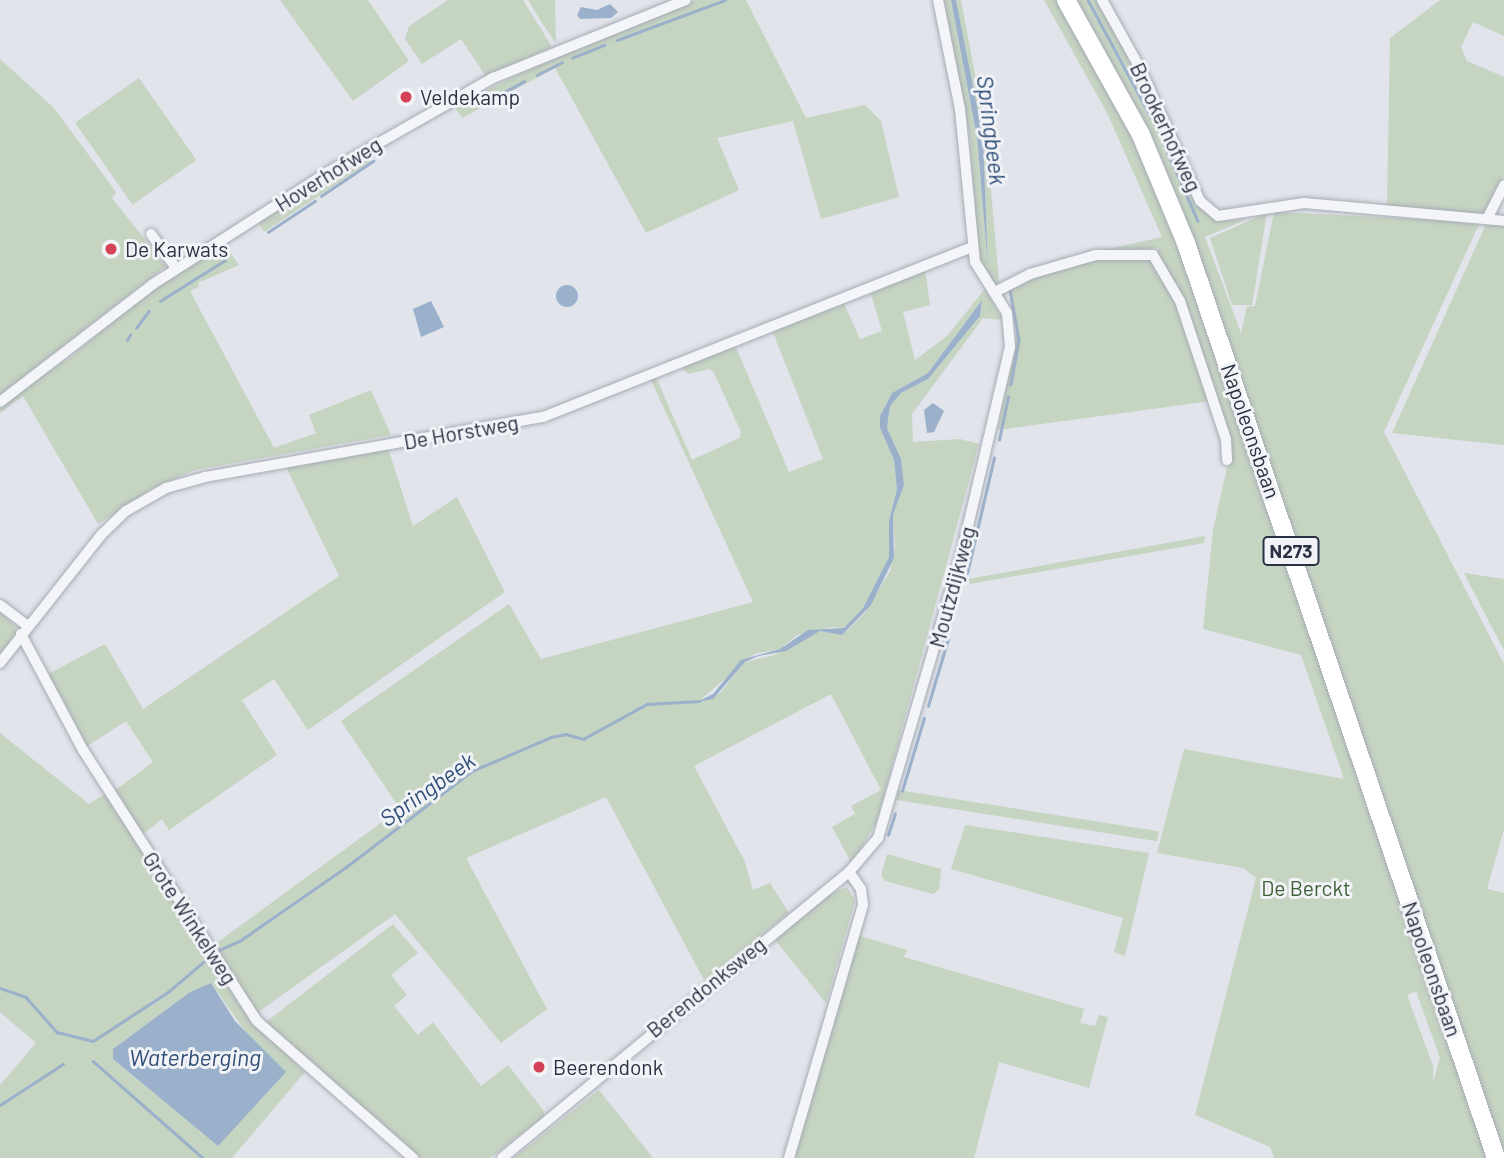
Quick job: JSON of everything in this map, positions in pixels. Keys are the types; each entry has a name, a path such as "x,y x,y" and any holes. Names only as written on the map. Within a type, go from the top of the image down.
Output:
{"main road":[{"name":"Napoleonsbaan","path":"1066,0 1141,135 1186,243 1496,1158"},
{"name":"Napoleonsbaan","path":"1482,1116 1502,1158"}],"street":[{"name":"Hoverhofweg","path":"0,402 176,268 328,172 494,78 686,0"},
{"name":"Moutzdijkweg","path":"849,872 878,838 960,560 1007,368 1010,328 995,292 979,271 972,247 960,109 938,0"},
{"name":"Brookerhofweg","path":"1101,0 1140,68 1200,201 1218,216 1304,203 1504,220"},
{"path":"1487,219 1504,185"},
{"path":"151,234 176,268"},
{"name":"De Horstweg","path":"0,663 24,629 101,535 126,511 166,488 205,477 543,417 972,247"},
{"path":"995,292 1030,274 1096,255 1153,255 1180,301 1226,439 1227,460"},
{"name":"Grote Winkelweg","path":"0,605 24,629 83,750 257,1021 413,1158"},
{"path":"789,1158 863,905 861,889 849,872"},
{"name":"Berendonksweg","path":"502,1158 849,872"}],"green space":[{"path":"280,0 368,0 409,61 353,101"},
{"path":"448,0 523,0 552,47 487,78 461,39 422,64 405,39 409,26"},
{"path":"528,0 555,0 556,43 542,23"},
{"path":"695,0 746,0 806,118 865,105 881,121 899,197 821,219 793,121 717,138 739,190 646,233 555,68 462,118 454,106 570,49"},
{"path":"944,0 951,0 977,137 988,266 983,136 956,0 961,0 986,133 999,282 993,283 979,262 970,139"},
{"name":"De Berckt","path":"1044,0 1059,0 1190,243 1071,0 1098,0 1127,50 1196,203 1216,221 1245,220 1205,237 1241,333 1247,306 1255,306 1274,212 1480,222 1384,432 1504,664 1504,829 1487,889 1504,893 1504,1158 1274,1158 1270,1147 1195,1115 1256,878 1243,868 1157,853 1184,749 1344,779 1301,655 1203,629 1213,530 1231,450 1182,300 1157,259 1158,248 1095,252 1162,237 1108,115","holes":["1416,991 1440,1058 1433,1082 1433,1066 1407,995"]},
{"path":"1440,0 1504,0 1504,36 1473,22 1461,47 1467,61 1504,77 1504,176 1486,210 1479,215 1387,207 1390,38"},
{"path":"0,59 54,108 116,192 112,198 166,266 0,395"},
{"path":"139,78 196,160 132,205 75,123"},
{"path":"367,155 370,162 264,232 258,223"},
{"path":"1267,213 1252,305 1232,305 1210,238"},
{"path":"1487,222 1504,223 1504,445 1392,433"},
{"path":"224,244 239,265 198,283 199,287 190,291 274,448 316,433 309,415 371,390 391,435 195,470 153,488 98,524 23,396 0,413 0,405 72,356 155,286"},
{"path":"1150,256 1178,302 1211,401 998,430 1018,327 1009,290 1022,280 1096,257"},
{"path":"925,268 930,305 903,312 915,360 947,336 985,289 1003,320 983,318 912,414 913,442 960,439 979,444 877,821 852,864 832,827 855,814 851,806 881,790 831,694 694,766 745,862 753,890 770,883 789,913 704,980 606,797 466,858 547,1009 501,1043 395,914 257,1013 211,947 400,809 341,721 509,604 541,659 753,602 651,380 656,377 692,460 739,438 741,432 714,373 709,369 688,374 681,367 735,345 789,472 823,459 772,330 843,301 860,339 882,331 870,291","holes":["982,300 980,316 928,379 901,393 890,406 887,428 901,459 904,485 893,515 895,547 890,571 866,611 846,632 820,631 774,655 745,662 720,693 699,701 754,654 780,649 797,635 832,627 844,628 863,608 889,557 889,521 897,489 894,460 880,428 880,416 892,393 928,373"]},
{"path":"388,448 413,526 457,497 505,592 308,730 274,679 242,700 277,755 169,830 162,819 142,835 113,792 153,762 126,721 86,747 48,674 105,644 143,709 339,576 285,465"},
{"path":"1205,536 1204,543 970,584 968,579"},
{"path":"1464,573 1504,579 1504,650 1486,616"},
{"path":"0,611 15,626 16,633 0,658"},
{"path":"0,733 89,804 105,794 249,1018 305,1072 232,1158 0,1158 0,1085 36,1043 0,1012","holes":["211,983 247,1034 218,1146 113,1059 113,1049 190,992"]},
{"path":"898,790 1159,831 1157,841 896,800"},
{"path":"965,825 1149,853 1125,956 1114,952 1123,918 951,869"},
{"path":"887,854 941,869 939,890 933,894 885,881 881,875"},
{"path":"847,887 855,901 826,1003 775,940 825,897"},
{"path":"393,924 418,953 391,975 407,995 394,1006 418,1035 433,1022 481,1086 508,1065 544,1111 544,1117 490,1158 420,1158 266,1022"},
{"path":"857,935 907,950 904,957 1084,1009 1080,1023 1095,1026 1099,1015 1108,1017 1089,1088 999,1062 974,1158 790,1158"},
{"path":"599,1090 653,1158 513,1158 522,1151"}],"water":[{"path":"951,0 956,0 983,136 988,266 977,137"},
{"path":"610,4 618,12 611,18 580,19 577,15 581,7 597,10"},
{"path":"567,285 575,288 578,296 575,304 567,307 559,304 556,296 559,288"},
{"path":"982,300 980,316 928,379 901,393 890,406 887,428 901,459 904,485 893,515 894,558 871,605 842,635 820,631 786,651 758,656 745,662 713,699 697,702 713,694 741,660 780,649 808,630 844,628 863,608 889,557 889,521 897,489 894,460 880,428 880,416 892,393 928,373"},
{"path":"431,301 444,327 421,337 413,309"},
{"path":"933,403 944,411 934,432 927,433 924,410"},
{"name":"Waterberging","path":"211,983 235,1021 286,1072 218,1146 113,1059 113,1049 190,992"}],"waterway":[{"path":"617,40 725,0"},
{"path":"1088,0 1158,130 1198,221"},
{"path":"572,58 604,45"},
{"path":"537,75 562,62"},
{"path":"490,100 524,81"},
{"path":"321,196 373,161"},
{"path":"268,232 315,201"},
{"path":"160,301 225,260"},
{"path":"1010,290 1019,340 1011,384"},
{"path":"136,328 149,311"},
{"path":"127,340 130,335"},
{"path":"999,440 1008,397"},
{"path":"967,573 994,458"},
{"path":"928,706 948,639"},
{"name":"Springbeek","path":"219,950 241,940 346,867 472,771 551,737 566,734 583,739 647,704 699,701"},
{"path":"902,791 924,718"},
{"path":"888,835 895,814"},
{"name":"Springbeek","path":"0,988 26,997 57,1032 93,1041 168,992 207,959"},
{"path":"93,1061 203,1158"},
{"path":"0,1105 63,1064"}],"place":[{"name":"Veldekamp","path":"406,97"},
{"name":"De Karwats","path":"111,249"},
{"name":"Beerendonk","path":"539,1067"}]}
